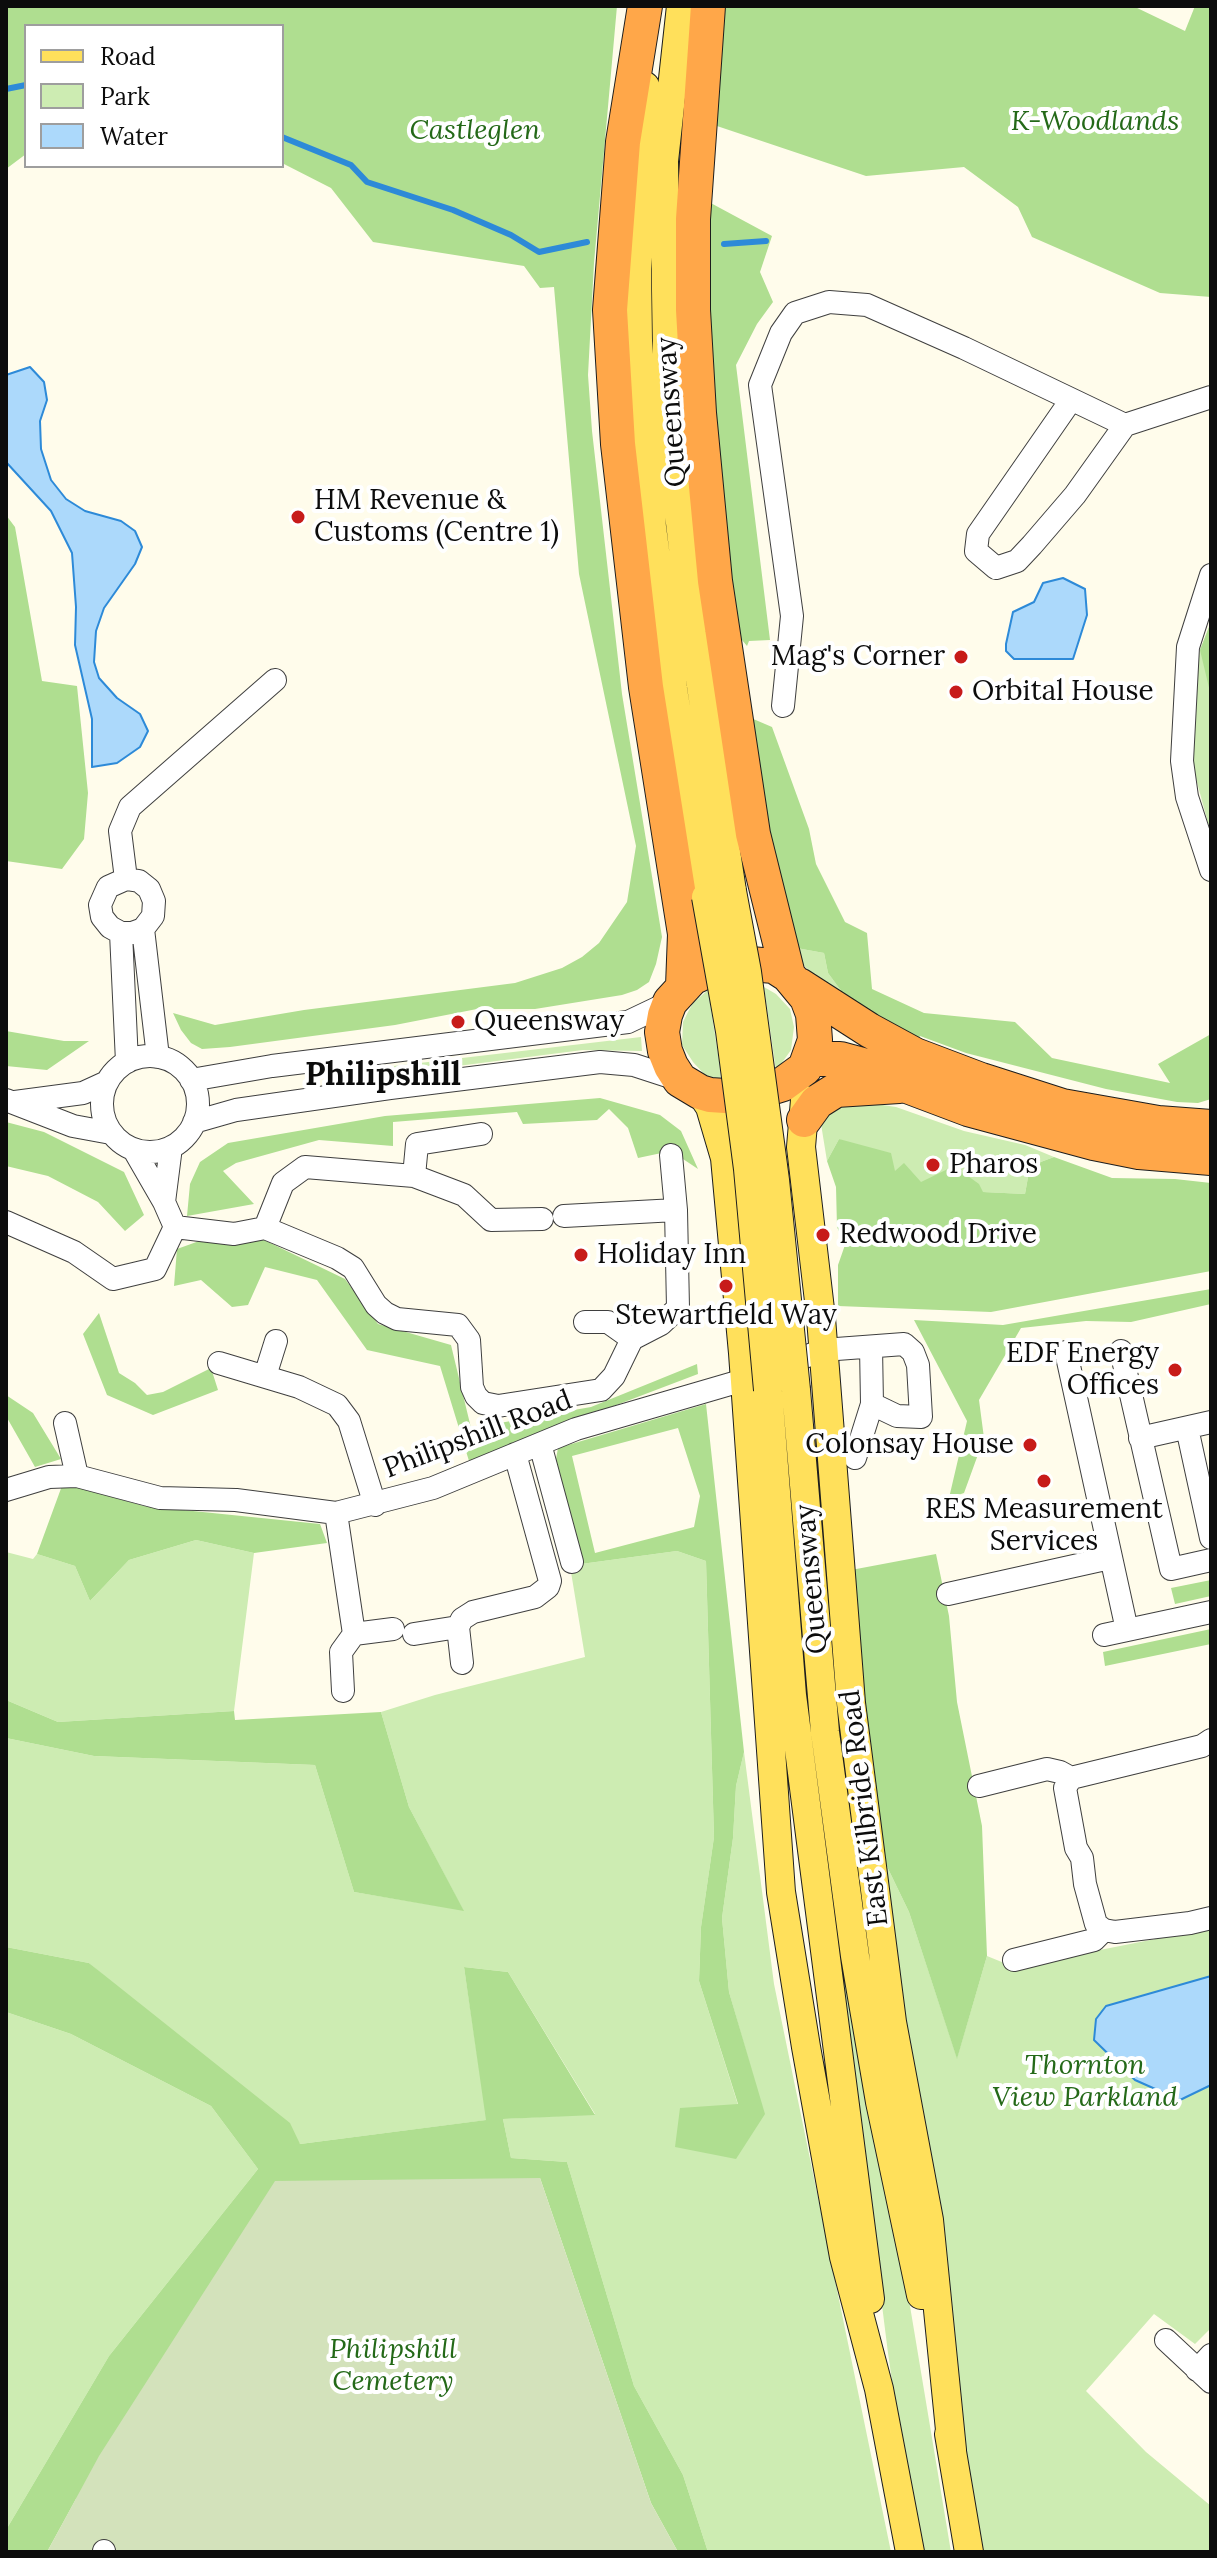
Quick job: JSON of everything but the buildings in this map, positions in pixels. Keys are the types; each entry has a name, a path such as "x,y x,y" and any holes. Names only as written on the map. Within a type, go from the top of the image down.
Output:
{"highway":[{"name":"Queensway","path":"647,6 623,142 610,310 618,444 646,687 685,934 677,994"},
{"name":"Queensway","path":"708,6 693,219 693,310 699,413 715,581 753,834 793,980"},
{"path":"793,980 813,1014 815,1040 807,1063 783,1084 752,1095 731,1097 690,1086 665,1051 662,1032 677,994 701,973 717,966 758,963 774,966 869,1030 915,1055 981,1080 1062,1106 1158,1123 1211,1127"},
{"path":"807,1063 840,1059 877,1069 907,1086 968,1109 1094,1143 1139,1152 1211,1158"},
{"path":"804,1120 817,1102 836,1090 907,1086"}],"main road":[{"name":"Queensway","path":"647,6 637,269 638,341 652,527 671,676 720,968 748,1169 792,1695 805,1806"},
{"name":"Queensway","path":"681,6 664,161 667,353 677,497 693,633 747,972 775,1180 825,1732 837,1817"},
{"name":"East Kilbride Road","path":"807,1063 801,1147 823,1350 851,1703 888,1993 929,2220 952,2450"},
{"name":"East Kilbride Road","path":"690,1086 710,1107 725,1158 781,1892 844,2257 879,2389 910,2552"},
{"name":"East Kilbride Road","path":"805,1806 865,2254 879,2389"},
{"name":"East Kilbride Road","path":"837,1817 855,1956 880,2102 952,2450 969,2552"}],"street":[{"path":"783,706 792,616 760,385 781,333 795,313 829,302 867,305 1125,425"},
{"path":"1071,400 978,534 976,551 996,568 1017,561 1032,545 1075,495 1125,425 1211,397"},
{"path":"1211,575 1188,647 1182,761 1187,797 1211,870"},
{"path":"126,879 120,831 130,807 275,680"},
{"path":"126,879 139,881 149,889 154,901 153,916 132,931 110,927 102,917 100,905 108,887 126,879"},
{"path":"132,931 151,998 158,1057"},
{"path":"127,1062 123,1000 132,931"},
{"path":"191,1080 272,1066 628,1022 677,994"},
{"path":"123,1000 151,998"},
{"path":"142,1057 158,1057 171,1061 191,1080 197,1108 194,1122 189,1132 171,1147 159,1151 134,1150 111,1133 102,1108 107,1082 115,1070 127,1062 142,1057"},
{"path":"194,1122 236,1110 600,1062 634,1065 690,1086"},
{"path":"10,1101 83,1093 107,1082"},
{"path":"10,1101 73,1126 111,1133"},
{"path":"414,1176 417,1144 481,1134"},
{"path":"164,1202 171,1147"},
{"path":"6,1222 74,1252 113,1279 155,1269 175,1227 134,1150"},
{"path":"175,1227 234,1234 265,1228 337,1258 353,1268 376,1305 385,1313 397,1319 458,1325 469,1340 472,1387 483,1403 498,1406 601,1390 614,1376 632,1339 661,1324 678,1308 676,1210 671,1155"},
{"path":"265,1228 283,1183 305,1167 414,1176 464,1195 491,1220 676,1210"},
{"path":"585,1322 608,1322 632,1339"},
{"path":"265,1376 276,1341"},
{"name":"Philipshill Road","path":"6,1490 49,1477 77,1476 160,1498 236,1500 336,1513 433,1488 576,1429 744,1380 823,1350 904,1344 913,1352 918,1365 921,1417 897,1416 872,1404"},
{"path":"855,1458 872,1404 871,1347"},
{"path":"1121,1351 1171,1569 1211,1560"},
{"path":"1066,1352 1127,1630"},
{"path":"219,1363 299,1387 337,1405 349,1421 375,1505"},
{"path":"1140,1438 1211,1422"},
{"path":"65,1423 77,1476"},
{"path":"1187,1428 1211,1538"},
{"path":"540,1444 572,1562"},
{"path":"462,1663 458,1627 462,1619 473,1612 535,1597 548,1587 550,1581 515,1454"},
{"path":"336,1513 354,1634 341,1652 343,1691"},
{"path":"948,1594 1110,1558"},
{"path":"1104,1635 1211,1612"},
{"path":"354,1634 458,1627"},
{"path":"979,1786 1047,1769 1071,1778 1202,1746 1211,1740"},
{"path":"1071,1778 1065,1788 1076,1848 1082,1858 1092,1915 1104,1930 1146,1929 1211,1918"},
{"path":"1014,1960 1094,1940 1104,1930"},
{"path":"1166,2340 1206,2369"}],"green space":[{"name":"Castleglen","path":"6,6 617,6 594,263 588,375 622,694 662,937 649,982 622,995 535,1009 477,1009 395,1025 230,1047 202,1049 191,1043 173,1013 215,1025 304,1010 515,983 562,968 599,943 627,902 636,846 579,574 554,287 540,288 524,266 373,242 331,188 284,164 284,24 24,24 24,156 6,169"},
{"name":"K-Woodlands","path":"724,6 1133,6 1185,31 1195,6 1211,6 1211,297 1160,293 1032,237 1018,207 964,167 866,176 711,124"},
{"path":"707,201 772,236 760,272 773,302 757,324 736,365 770,640 749,641 747,646 732,628 701,315"},
{"path":"6,515 15,527 42,681 77,686 88,793 84,839 62,869 6,861"},
{"path":"1211,622 1211,834 1191,760 1192,701 1200,650"},
{"path":"1211,622 1211,696 1200,650"},
{"path":"744,715 772,727 809,829 816,864 845,922 867,933 872,989 924,1013 1015,1022 1052,1058 1170,1083 1158,1064 1211,1034 1211,1099 1198,1103 1177,1102 1106,1089 966,1053 920,1036 917,1043 848,1000 828,973 824,953 791,947"},
{"path":"791,947 824,953 828,973 849,1001 819,980 800,962"},
{"path":"764,987 776,994 790,1009 794,1027 791,1050 776,1071"},
{"path":"708,990 721,1081 705,1075 682,1045 683,1022 693,1003"},
{"path":"6,1031 64,1041 89,1041 47,1070 6,1066"},
{"path":"641,1037 642,1051 583,1050 395,1074 394,1066"},
{"path":"600,1098 660,1115 681,1131 698,1169 671,1151 638,1158 628,1128 609,1109 597,1120 523,1124 517,1112 393,1122 393,1146 319,1140 236,1163 223,1171 254,1204 187,1216 190,1184 200,1162 228,1143 385,1116"},
{"path":"863,1102 896,1107 964,1131 1025,1145 1054,1157 1030,1166 1025,1194 982,1192 921,1183 895,1172 839,1139 827,1161 821,1124 827,1114 842,1103"},
{"path":"6,1122 44,1132 124,1172 144,1215 125,1231 98,1202 48,1176 6,1166"},
{"path":"839,1139 891,1153 895,1171 904,1163 921,1182 954,1166 979,1184 983,1192 1025,1194 1030,1166 1054,1157 1112,1178 1211,1183 1211,1271 991,1312 838,1306 838,1265 845,1245 837,1227 836,1187 827,1161"},
{"path":"202,1240 264,1240 345,1279 378,1324 451,1345 471,1428 591,1407 697,1364 698,1374 469,1461 440,1366 367,1350 317,1280 265,1267 248,1305 232,1307 201,1280 174,1286 177,1249"},
{"path":"1211,1289 1211,1304 1131,1322 1086,1321 1021,1328 979,1400 984,1438 964,1493 949,1498 967,1421 914,1320 1003,1325"},
{"path":"99,1313 119,1373 147,1395 163,1392 211,1368 218,1390 153,1415 107,1395 83,1334"},
{"path":"6,1395 33,1413 61,1459 35,1467 6,1416"},
{"path":"706,1404 744,1752 736,1786 733,1838 722,1918 729,1992 765,2114 736,2159 675,2147 680,2108 738,2104 699,1981 701,1927 714,1837 706,1561 677,1551 581,1564 556,1459 558,1448","holes":["678,1428 700,1496 694,1527 595,1553 572,1456"]},
{"path":"63,1483 144,1506 320,1524 327,1543 254,1553 196,1540 129,1560 90,1601 75,1566 37,1554"},
{"path":"196,1540 254,1553 234,1711 58,1722 6,1700 6,1552 33,1559 37,1554 75,1566 90,1601 129,1560"},
{"path":"677,1551 706,1561 714,1837 701,1927 699,1981 738,2105 764,2114 729,1992 722,1918 733,1838 736,1786 744,1752 774,1984 891,2552 708,2552 683,2475 634,2386 567,2162 511,2158 503,2119 595,2114 508,1972 464,1967 487,2120 300,2144 89,1963 6,1947 6,1738 94,1756 315,1765 354,1892 463,1910 409,1807 381,1712 585,1657 571,1572 581,1564"},
{"path":"936,1554 949,1616 957,1702 982,1826 987,1956 957,2059 909,1912 880,1852 851,1570"},
{"path":"1211,1580 1211,1596 1175,1604 1171,1588"},
{"path":"1211,1629 1211,1644 1105,1666 1103,1652"},
{"path":"6,1700 58,1722 234,1711 235,1720 381,1712 409,1807 464,1911 354,1892 315,1765 94,1756 6,1738"},
{"name":"Thornton View Parkland","path":"880,1852 909,1912 957,2058 987,1956 1014,1967 1211,1928 1211,2328 1195,2344 1154,2314 1086,2391 1146,2452 1211,2506 1211,2552 979,2552 952,2342"},
{"path":"826,1858 843,1966 898,2234 951,2552 922,2552 908,2492"},
{"path":"6,1947 89,1963 290,2123 300,2144 486,2120 464,1967 508,1972 595,2115 503,2119 511,2158 567,2162 634,2386 683,2475 708,2552 678,2552 651,2503 540,2178 76,2499 47,2552 6,2552 6,2530 109,2356 258,2169 211,2106 71,2034 6,2012"},
{"path":"6,2012 71,2034 211,2106 258,2169 109,2356 6,2530"},
{"name":"Philipshill Cemetery","path":"540,2178 651,2503 678,2552 47,2552 99,2456 275,2181"}],"water":[{"path":"30,367 44,382 47,400 40,421 41,449 51,480 66,499 85,511 121,521 135,531 142,547 135,564 104,608 96,631 94,662 99,678 117,698 140,714 148,731 140,747 117,763 92,767 92,719 75,645 72,553 51,511 6,462 6,375"},
{"path":"1063,578 1085,589 1087,615 1073,659 1014,659 1006,651 1013,612 1034,602 1043,583"},
{"path":"1211,1976 1211,2085 1180,2100 1135,2080 1094,2040 1096,2019 1106,2006"}],"waterway":[{"path":"6,89 24,85"},
{"path":"284,138 351,165 367,182 453,210 511,235 539,252 587,242"},
{"path":"724,244 766,241"}],"place":[{"name":"HM Revenue & Customs (Centre 1)","path":"298,517"},
{"name":"Mag's Corner","path":"961,657"},
{"name":"Orbital House","path":"956,692"},
{"name":"Queensway","path":"458,1022"},
{"name":"Pharos","path":"933,1165"},
{"name":"Redwood Drive","path":"823,1235"},
{"name":"Holiday Inn","path":"581,1255"},
{"name":"Stewartfield Way","path":"726,1286"},
{"name":"EDF Energy Offices","path":"1175,1370"},
{"name":"Colonsay House","path":"1030,1445"},
{"name":"RES Measurement Services","path":"1044,1481"}],"district":[{"name":"Philipshill","path":"383,1076"}]}
